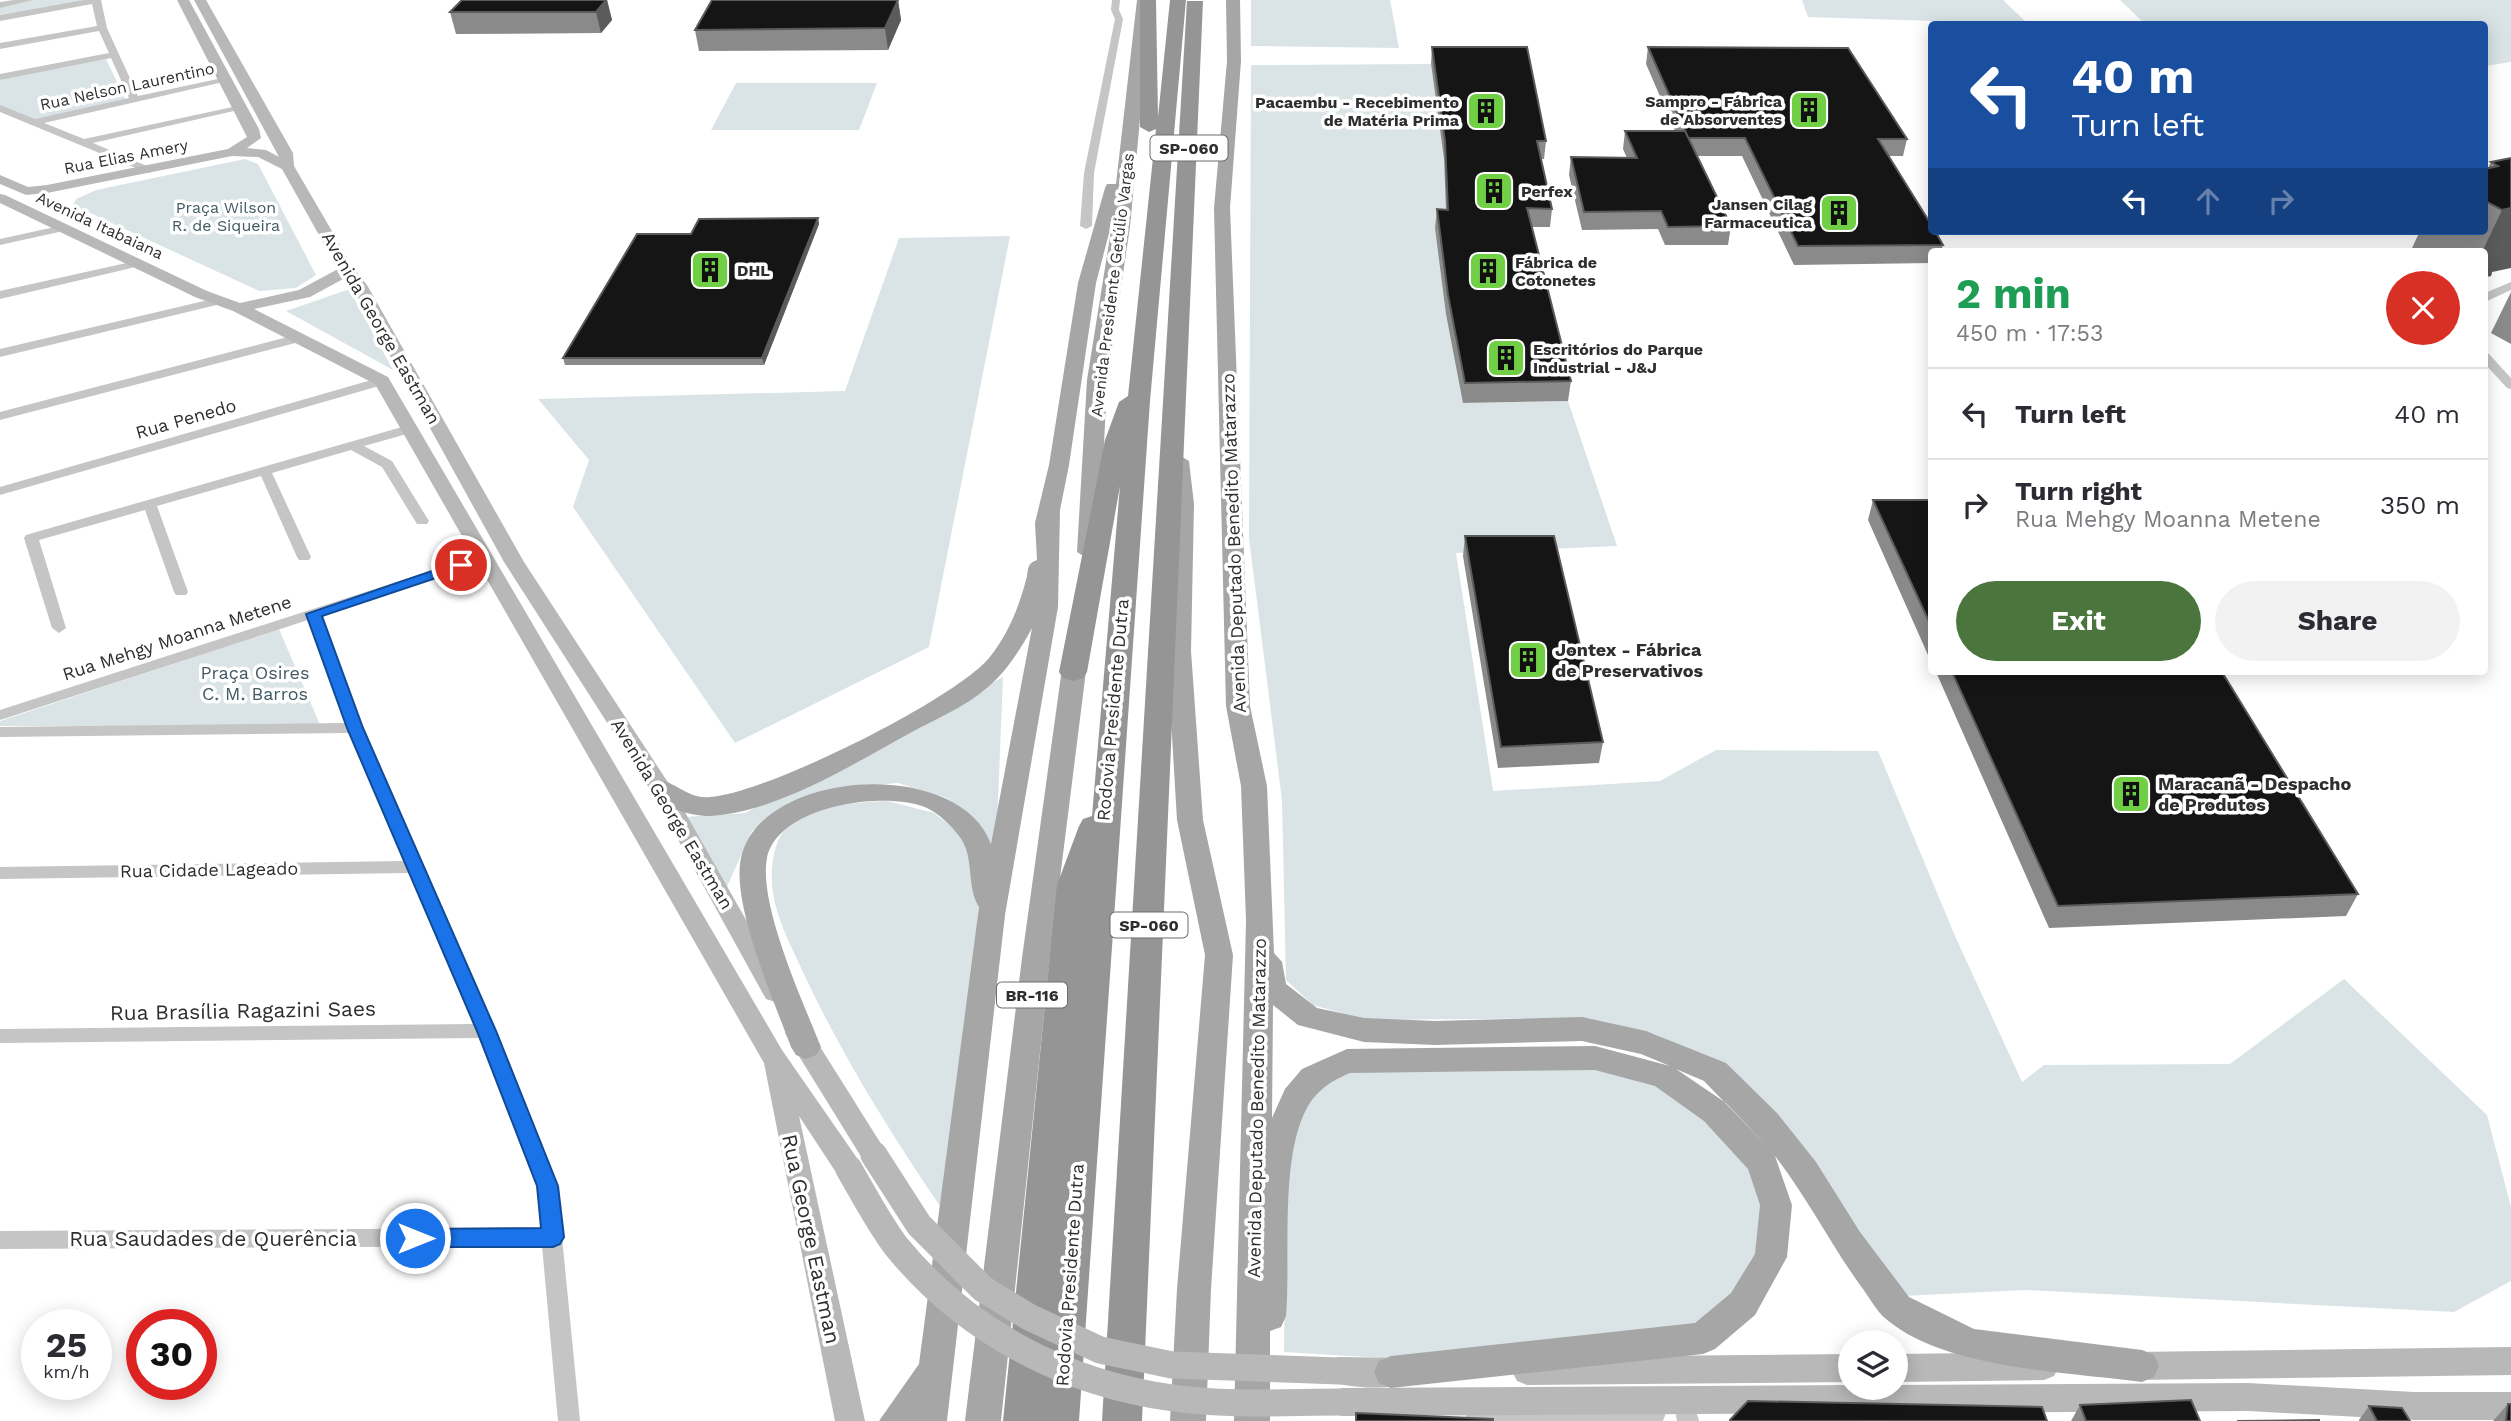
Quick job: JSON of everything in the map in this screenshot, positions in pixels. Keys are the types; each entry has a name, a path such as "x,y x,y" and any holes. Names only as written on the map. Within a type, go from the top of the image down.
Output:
{"highway":[{"path":"1146,0 1150,153 1157,218"},
{"name":"Rodovia Presidente Dutra","path":"1059,1421 1106,794 1142,366 1178,0"},
{"name":"SP-060","path":"1122,1421 1195,0"},
{"path":"1073,672 1117,440 1142,366"},
{"path":"1023,1421 1073,885 1106,794"}],"main road":[{"path":"183,0 242,108 254,138 232,152"},
{"name":"Avenida George Eastman","path":"200,0 286,153 287,166 347,271 359,285 514,562 661,789 806,1047 861,1162 896,1245 964,1317 1018,1350 1093,1382 1173,1398 1342,1402 2248,1397 2414,1406 2511,1406"},
{"name":"Avenida Presidente Getúlio Vargas","path":"1073,672 1087,570 1097,380 1127,171 1130,107 1146,0"},
{"name":"Avenida Deputado Benedito Matarazzo","path":"1233,0 1234,61 1222,208 1238,706 1254,786 1260,920 1252,1410"},
{"name":"Rua Elias Amery","path":"26,191 109,178 232,152 261,153 287,166"},
{"path":"661,789 682,803 713,807 760,796 859,750 960,695 987,675 1021,627 1040,570 1087,283 1114,186 1127,171"},
{"path":"64,228 54,213 52,204 55,198 109,178"},
{"name":"Avenida Itabaiana","path":"0,179 26,191"},
{"name":"Avenida Itabaiana","path":"0,198 193,289"},
{"path":"230,304 304,293 347,271"},
{"name":"Avenida George Eastman","path":"193,289 230,304 382,381 773,1057 861,1162 919,1225 984,1289 1029,1317 1100,1350 1172,1366 1391,1372 1838,1368"},
{"path":"1175,429 1183,504 1179,651 1190,820 1219,954 1194,1289 1188,1421"},
{"path":"929,1421 991,915 1047,607 1049,508"},
{"name":"BR-116","path":"983,1421 1036,958 1073,672"},
{"path":"806,1047 763,924 752,867 761,839 781,818 827,800 855,794 885,793 931,800 948,810 975,836 991,915"},
{"path":"1260,920 1273,989 1308,1017 1364,1030 1423,1033 1581,1030 1646,1044 1715,1072 1766,1122 1805,1171 1848,1242 1897,1308 1931,1327 1973,1344 2142,1366"},
{"name":"Rua George Eastman","path":"773,1057 850,1421"},
{"path":"1252,1410 1270,1313 1275,1187 1285,1118 1312,1079 1347,1061 1595,1058 1664,1076 1715,1112 1762,1162 1776,1205 1771,1257 1743,1304 1703,1338 1391,1372"},
{"path":"1908,1368 2511,1360"},
{"path":"897,1421 935,1371"}],"street":[{"path":"0,5 29,0"},
{"path":"0,18 97,0 102,28 135,100"},
{"path":"1086,226 1089,173 1119,19 1115,10 1116,0"},
{"path":"0,46 102,28"},
{"path":"0,77 114,55"},
{"name":"Rua Nelson Laurentino","path":"34,122 227,80"},
{"path":"0,108 148,170"},
{"path":"86,142 242,108"},
{"path":"0,242 64,228"},
{"path":"0,295 140,263"},
{"path":"2488,296 2511,285"},
{"path":"161,314 193,289"},
{"path":"0,353 161,314 230,304"},
{"path":"0,416 299,338"},
{"path":"2488,348 2510,377"},
{"path":"2488,359 2510,377"},
{"name":"Rua Penedo","path":"0,491 382,381"},
{"path":"59,628 31,538 409,429"},
{"path":"354,446 387,464 422,521"},
{"path":"265,471 304,557"},
{"path":"150,505 181,592"},
{"name":"Rua Mehgy Moanna Metene","path":"0,716 486,557"},
{"path":"313,614 355,728 486,1031 547,1186 569,1421"},
{"path":"0,732 355,728"},
{"name":"Rua Cidade Lageado","path":"0,873 417,867"},
{"name":"Rua Brasília Ragazini Saes","path":"0,1036 486,1031"},
{"name":"Rua Saudades de Querência","path":"0,1240 553,1237"},
{"path":"1420,1421 2015,1407 2248,1397"},
{"path":"2414,1406 2442,1421"}],"green space":[{"path":"33,0 84,0 0,15 0,6"},
{"path":"1251,0 1390,0 1399,48 1251,46"},
{"path":"1802,0 2003,0 2025,21 1934,21 1808,17"},
{"path":"2120,0 2511,0 2511,62 2488,66 2488,21 2142,21"},
{"path":"106,59 126,101 33,120 0,107 0,79"},
{"path":"1431,64 1444,159 1464,403 1568,401 1617,546 1456,553 1493,791 1660,781 1716,750 1878,751 1955,936 2022,1082 2044,1065 2230,1064 2344,979 2487,1115 2511,1207 2511,1281 2454,1312 2025,1290 1903,1296 1722,1065 1655,1034 1580,1018 1366,1020 1313,1005 1286,980 1282,800 1249,538 1251,65"},
{"path":"736,83 877,83 859,130 711,130"},
{"name":"Praça Wilson R. de Siqueira","path":"245,159 258,164 316,275 296,288 259,291 73,205 76,199 96,190"},
{"path":"1010,236 929,647 735,743 573,507 589,460 538,399 845,391 899,238"},
{"path":"350,289 352,295 393,370 286,311"},
{"name":"Praça Osires C. M. Barros","path":"279,629 321,727 0,726 0,721"},
{"path":"1003,677 996,851 976,821 947,798 898,783 838,788 795,807 752,831 725,891 684,817 745,813"},
{"path":"888,801 934,813 956,830 970,853 979,906 946,1215 888,1127 818,1004 785,934 773,893 774,853 779,838 792,823 832,807"},
{"path":"1594,1067 1660,1083 1707,1118 1751,1165 1764,1204 1759,1252 1733,1297 1696,1327 1384,1358 1284,1352 1286,1188 1296,1121 1321,1085 1351,1070"}],"building":[{"path":"462,0 606,0 596,12 450,12"},
{"path":"712,0 898,0 885,28 695,30"},
{"path":"1432,47 1527,47 1546,141 1537,141 1552,209 1527,208 1571,381 1465,383 1448,295 1437,209 1448,210 1445,141"},
{"path":"1648,47 1848,48 1907,139 1878,139 1928,220 1928,235 1937,235 1943,245 1798,246 1745,138 1688,138"},
{"path":"1625,131 1685,131 1731,226 1668,227 1661,211 1584,212 1571,157 1637,158"},
{"path":"2511,158 2511,208 2502,210 2488,203 2488,168 2498,166 2491,162"},
{"name":"DHL","path":"818,218 762,358 563,358 637,234 691,234 699,219"},
{"path":"1873,500 1928,500 1928,619"},
{"name":"Jontex - Fábrica de Preservativos","path":"1465,536 1554,536 1603,742 1501,747"},
{"name":"Maracanã - Despacho de Produtos","path":"1953,675 2224,675 2358,894 2058,906"},
{"path":"2191,1400 2200,1421 2086,1421 2080,1405"},
{"path":"1748,1401 2042,1407 2047,1421 1730,1421"},
{"path":"2508,1404 2511,1404 2511,1421 2506,1421"},
{"path":"2369,1406 2402,1408 2410,1421 2377,1421"},
{"path":"1356,1413 1493,1419 1493,1421 1356,1421"},
{"path":"2319,1420 2319,1421 2237,1421"}],"place":[{"name":"Sampro - Fábrica de Absorventes","path":"1809,110"},
{"name":"Pacaembu - Recebimento de Matéria Prima","path":"1486,111"},
{"name":"Perfex","path":"1494,191"},
{"name":"Jansen Cilag Farmaceutica","path":"1839,213"},
{"name":"DHL","path":"710,270"},
{"name":"Fábrica de Cotonetes","path":"1488,271"},
{"name":"Escritórios do Parque Industrial - J&J","path":"1506,358"},
{"name":"Jontex - Fábrica de Preservativos","path":"1528,660"},
{"name":"Maracanã - Despacho de Produtos","path":"2131,794"}],"route":[{"path":"415,1238 553,1237 547,1186 531,1139 486,1031 355,728 313,614 461,565"}]}
